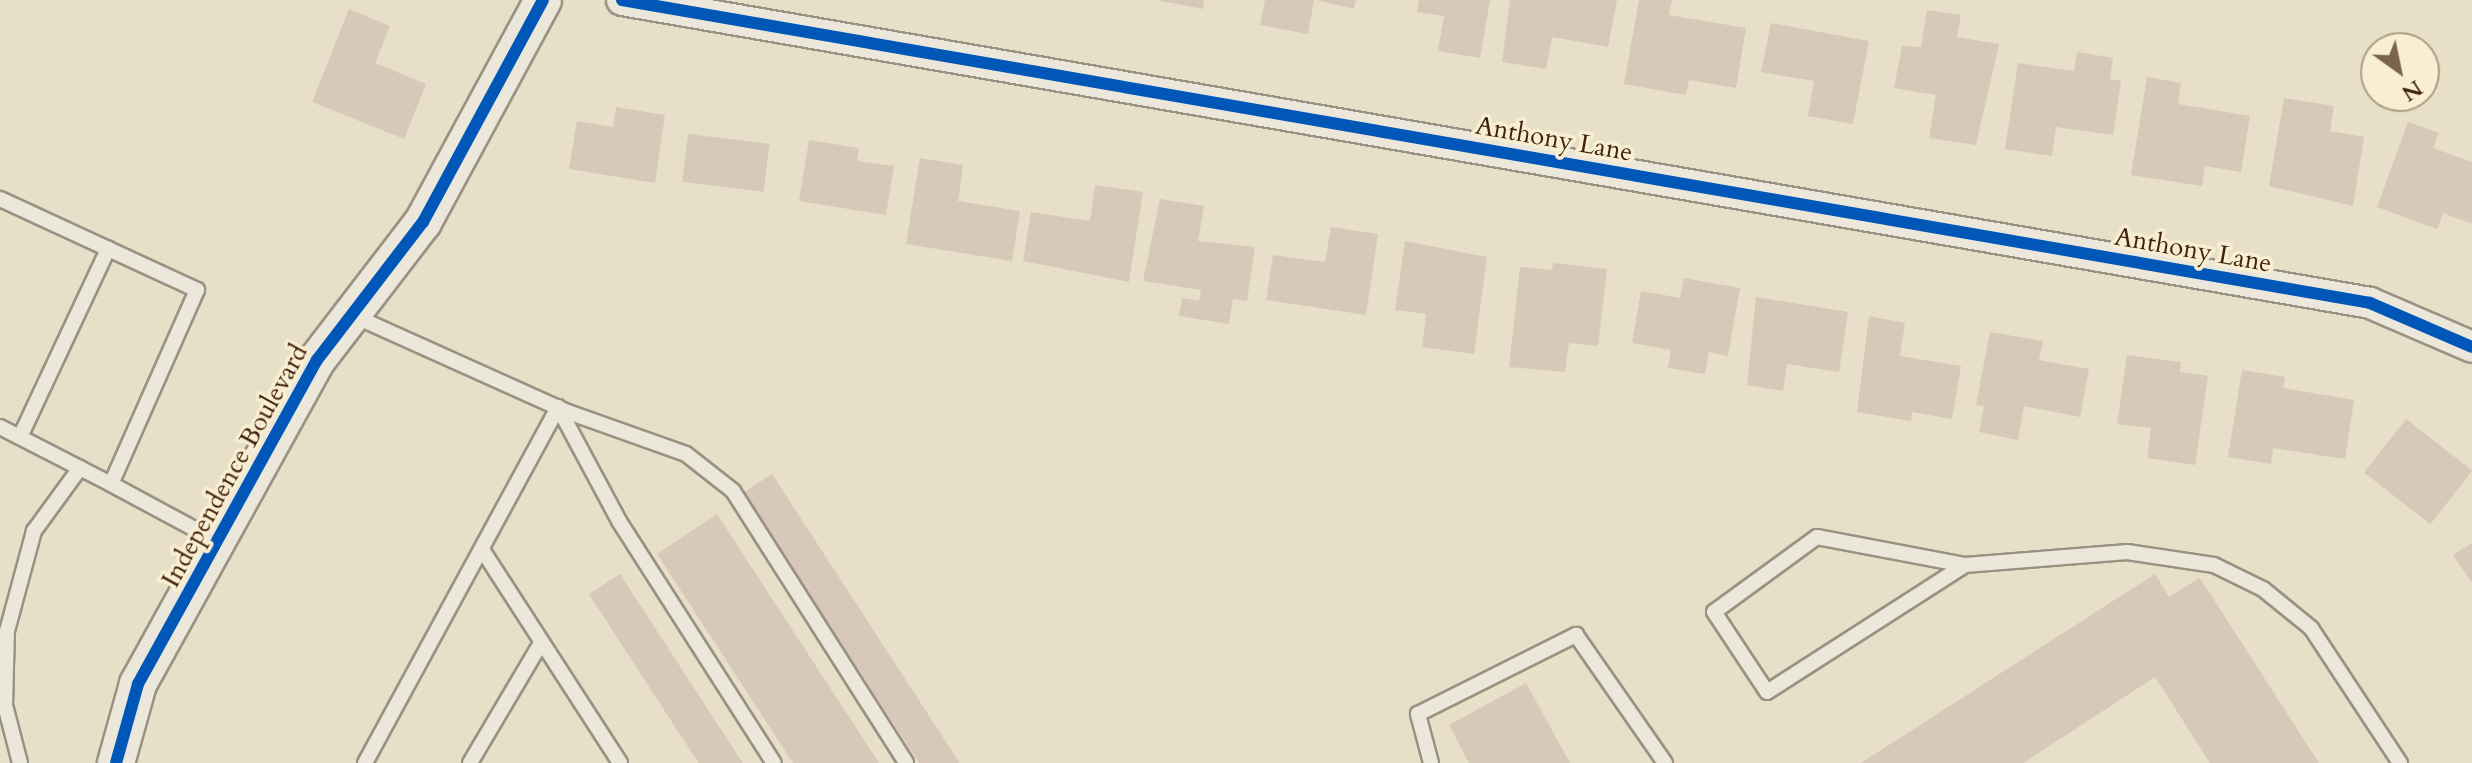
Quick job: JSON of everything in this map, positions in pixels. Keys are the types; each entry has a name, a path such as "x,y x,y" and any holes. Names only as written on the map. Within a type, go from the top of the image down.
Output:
{"street":[{"name":"Independence Boulevard","path":"116,763 138,684 317,360 423,222 543,0"},
{"name":"Anthony Lane","path":"622,0 2370,303 2472,347"}],"lane":[{"path":"0,199 197,290 111,484"},
{"path":"20,437 108,249"},
{"path":"352,315 558,407 686,454 733,491 906,763"},
{"path":"365,763 483,551 558,407"},
{"path":"558,407 619,521 774,763"},
{"path":"0,427 217,542"},
{"path":"20,763 5,705 7,631 34,531 80,468"},
{"path":"1965,565 1767,692 1714,612 1817,537 1965,565 2127,552 2214,565 2244,577 2311,628 2400,763"},
{"path":"483,551 620,763"},
{"path":"1431,763 1418,714 1576,635 1665,763"},
{"path":"470,763 541,643"}],"building":[{"path":"1156,0 1204,0 1203,9"},
{"path":"1265,0 1314,0 1308,34 1260,25"},
{"path":"1316,0 1356,0 1354,9"},
{"path":"1419,0 1490,0 1480,58 1438,51 1444,16 1417,12"},
{"path":"1510,0 1617,0 1608,47 1552,37 1546,69 1502,62"},
{"path":"1639,0 1672,0 1669,15 1746,28 1736,88 1689,80 1686,95 1624,84"},
{"path":"349,9 390,26 375,63 426,84 404,139 312,102"},
{"path":"1927,10 1961,15 1957,37 1999,44 1976,145 1929,138 1936,95 1894,88 1902,46 1921,47"},
{"path":"1771,23 1869,41 1853,124 1808,116 1814,81 1761,72"},
{"path":"2077,52 2113,58 2110,79 2121,81 2113,135 2056,127 2052,156 2005,149 2018,63 2074,71"},
{"path":"2147,77 2181,83 2178,104 2250,116 2241,172 2205,166 2202,186 2131,175"},
{"path":"2284,98 2334,106 2330,131 2364,137 2353,206 2269,186"},
{"path":"616,107 665,115 655,183 569,169 577,121 613,127"},
{"path":"2408,122 2439,133 2433,148 2472,162 2472,224 2443,213 2437,229 2377,207"},
{"path":"688,134 769,144 764,192 682,182"},
{"path":"809,140 859,148 857,161 894,166 886,215 799,201"},
{"path":"920,158 963,165 958,201 1020,211 1012,261 906,244"},
{"path":"1095,185 1143,192 1129,282 1023,261 1031,212 1090,221"},
{"path":"1160,199 1204,206 1198,241 1255,247 1247,301 1233,299 1229,324 1179,316 1182,298 1199,301 1201,290 1143,281"},
{"path":"1331,227 1378,234 1366,315 1266,300 1273,255 1325,262"},
{"path":"1405,241 1487,257 1474,354 1422,347 1426,314 1395,310"},
{"path":"1553,263 1607,269 1598,346 1569,343 1565,372 1509,367 1520,267 1552,270"},
{"path":"1684,278 1740,288 1728,356 1709,352 1705,374 1668,368 1671,350 1632,343 1641,291 1680,298"},
{"path":"1756,297 1848,312 1839,372 1787,364 1783,391 1747,385"},
{"path":"1869,316 1905,323 1900,356 1961,366 1952,419 1912,412 1911,421 1857,412"},
{"path":"1990,332 2043,341 2039,360 2089,369 2080,417 2024,406 2018,440 1979,432 1984,406 1976,405"},
{"path":"2127,355 2181,362 2180,372 2208,376 2195,465 2147,458 2151,428 2117,424"},
{"path":"2242,370 2285,377 2283,388 2354,400 2345,459 2273,448 2271,464 2228,457"},
{"path":"2406,419 2472,471 2430,524 2364,473"},
{"path":"772,474 959,763 919,763 743,493"},
{"path":"717,514 879,763 793,763 657,554"},
{"path":"2472,543 2472,583 2453,555"},
{"path":"620,574 743,763 699,763 589,594"},
{"path":"2155,574 2169,597 2200,578 2319,763 2210,763 2155,677 2023,763 1861,763"},
{"path":"1526,683 1570,763 1469,763 1449,725"}],"cycle path":[{"path":"116,763 138,684 317,360 423,222 543,0"},
{"path":"622,0 2370,303 2472,347"}]}
